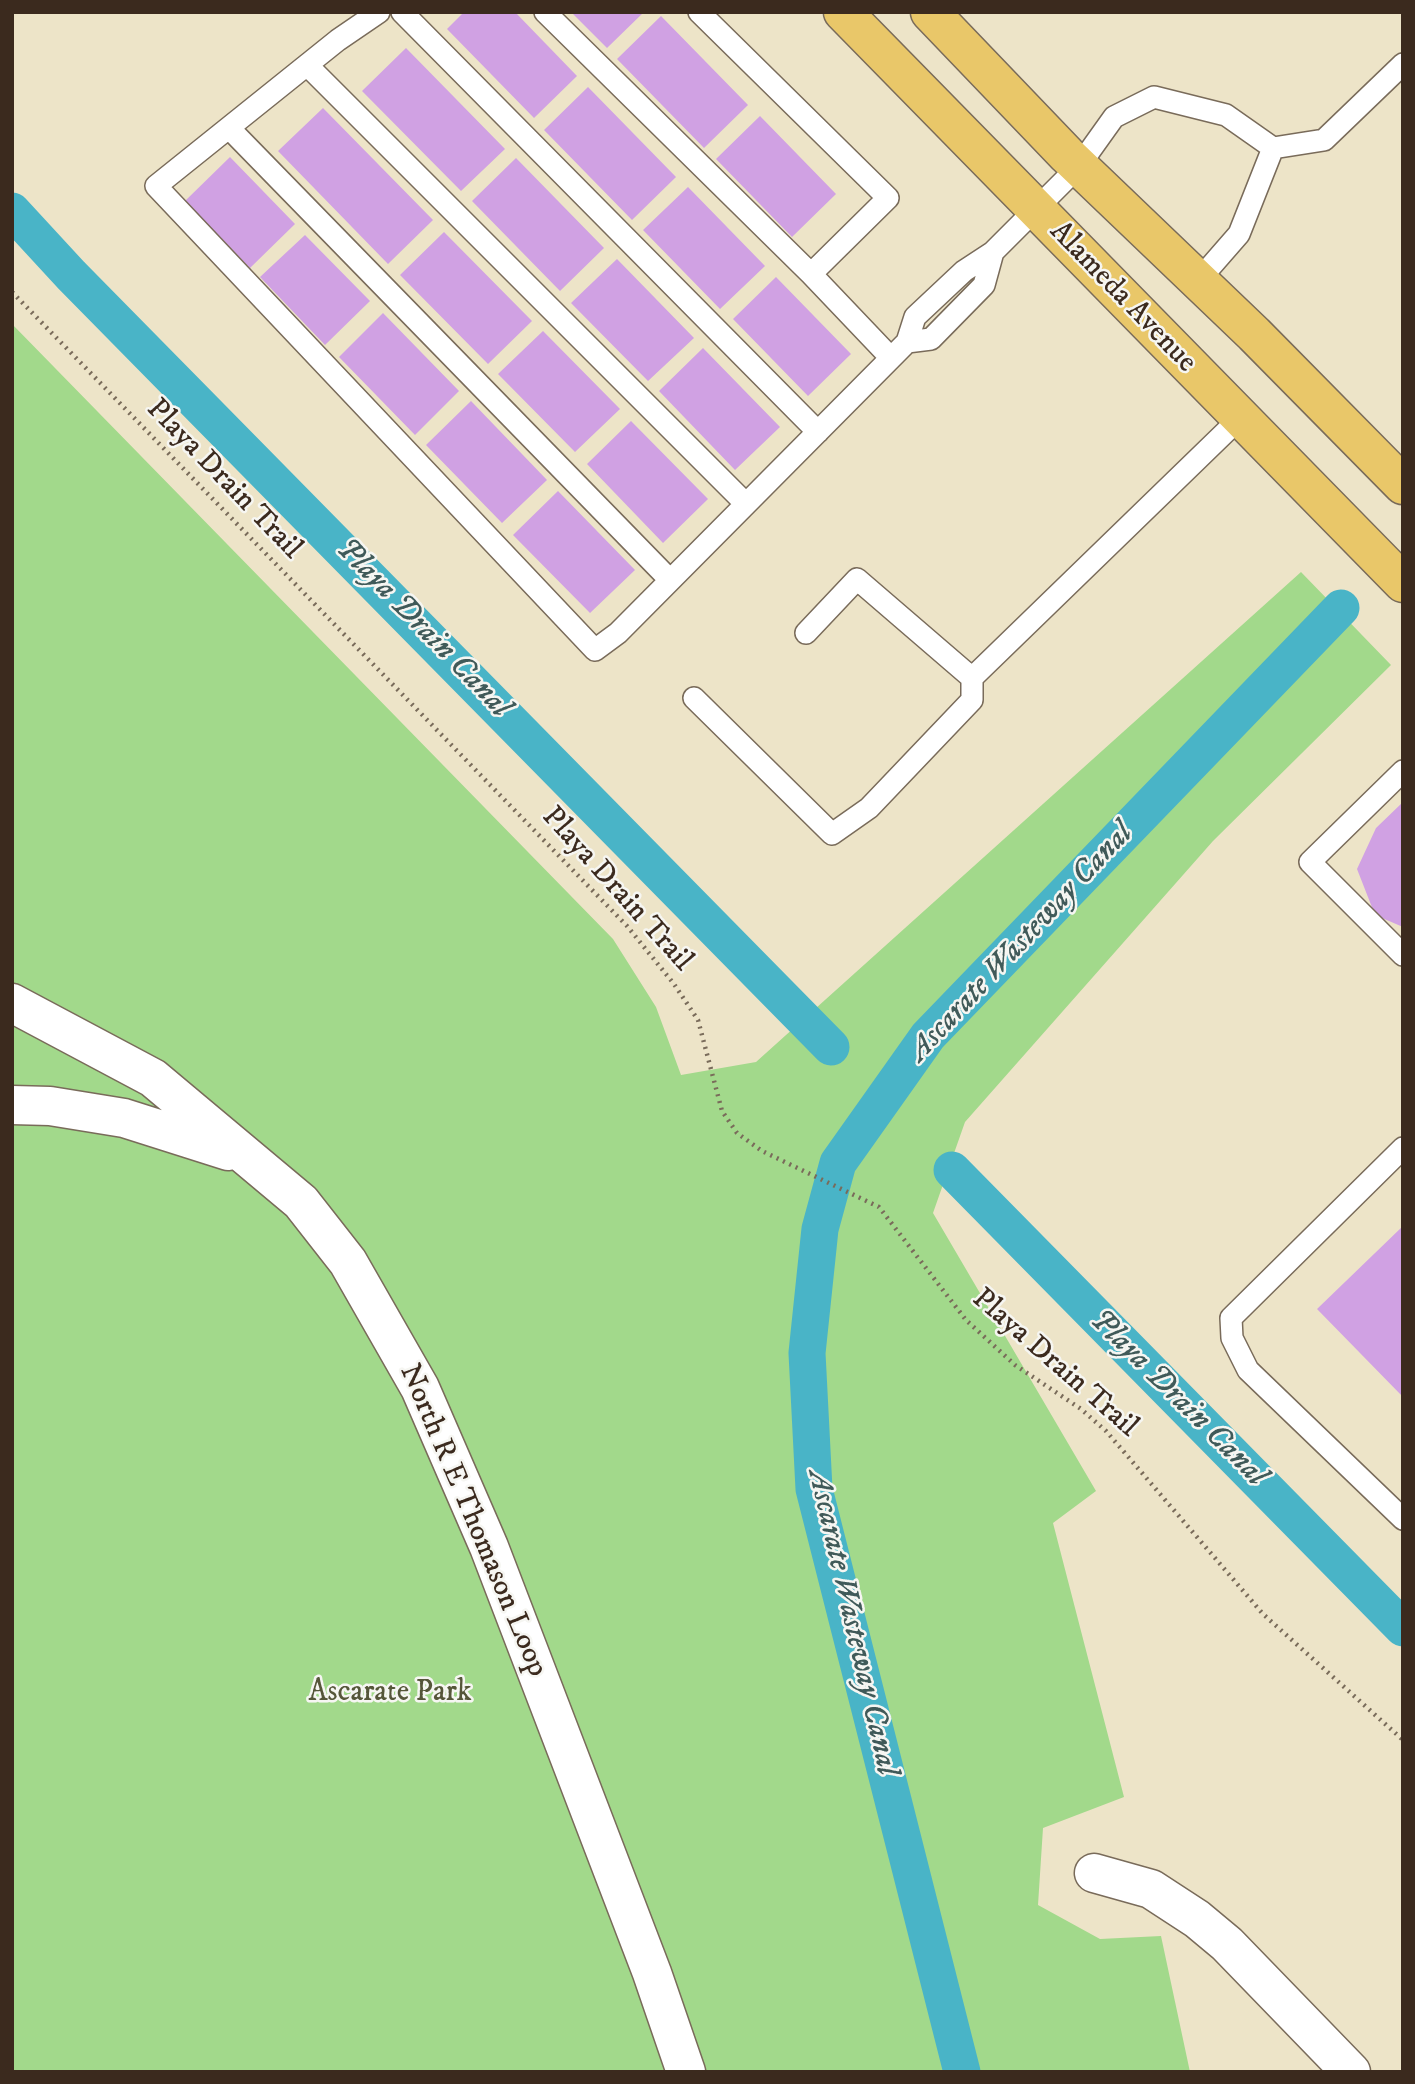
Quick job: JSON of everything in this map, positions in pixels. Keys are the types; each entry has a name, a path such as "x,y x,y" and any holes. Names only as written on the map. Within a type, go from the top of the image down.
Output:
{"main road":[{"name":"Alameda Avenue","path":"843,12 1403,583"},
{"name":"Alameda Avenue","path":"930,12 1079,166 1403,485"}],"street":[{"name":"North R E Thomason Loop","path":"12,1003 153,1078 301,1202 348,1262 421,1388 494,1560 652,1973 686,2072"},
{"path":"12,1105 50,1106 124,1118 247,1157"},
{"path":"1094,1873 1151,1889 1197,1919 1227,1944 1351,2072"}],"lane":[{"path":"379,12 307,65 156,186 595,650 618,633 907,342 931,339 984,285 993,252 1079,166 1114,117 1154,97 1226,115 1273,148 1324,139 1403,64"},
{"path":"402,12 818,432"},
{"path":"545,12 811,274 891,358"},
{"path":"699,12 888,198 811,274"},
{"path":"307,65 746,504"},
{"path":"229,128 670,580"},
{"path":"1198,281 1239,234 1273,148"},
{"path":"694,698 832,834 869,808 972,701 972,678 1240,418"},
{"path":"806,633 857,579 972,678"},
{"path":"1403,771 1310,862 1403,956"},
{"path":"1403,1148 1231,1318 1232,1338 1248,1370 1403,1519"}],"path":[{"name":"Playa Drain Trail","path":"12,292 627,926 674,984 698,1020 722,1111 737,1133 762,1151 859,1195 879,1207 967,1320 1015,1364 1081,1409 1106,1431 1263,1614 1403,1740"}],"green space":[{"name":"Ascarate Park","path":"12,324 613,939 656,1007 681,1075 756,1062 1301,572 1391,665 1213,841 965,1122 933,1213 1096,1491 1053,1523 1124,1797 1043,1828 1038,1905 1100,1939 1161,1936 1190,2072 12,2072"}],"building":[{"path":"464,12 515,12 577,76 534,118 447,29"},
{"path":"571,12 644,12 607,48"},
{"path":"661,16 748,105 704,148 617,59"},
{"path":"406,48 505,149 461,191 362,91"},
{"path":"588,87 676,177 632,220 544,130"},
{"path":"323,108 433,220 388,264 278,151"},
{"path":"760,116 836,194 792,237 716,159"},
{"path":"230,157 295,224 250,268 185,201"},
{"path":"516,158 604,248 560,291 472,201"},
{"path":"688,187 765,266 720,309 643,230"},
{"path":"444,232 532,321 488,364 400,275"},
{"path":"305,235 370,301 325,345 260,277"},
{"path":"617,259 694,338 648,381 571,303"},
{"path":"776,277 851,354 808,396 733,319"},
{"path":"383,313 459,391 415,435 339,357"},
{"path":"543,331 620,409 575,452 498,374"},
{"path":"703,348 780,427 735,470 659,391"},
{"path":"471,401 547,480 502,523 426,445"},
{"path":"631,421 708,499 663,543 587,464"},
{"path":"558,491 635,570 590,613 513,535"},
{"path":"1403,802 1403,927 1375,915 1357,869 1376,828"},
{"path":"1403,1226 1403,1397 1317,1309"}],"waterway":[{"name":"Playa Drain Canal","path":"12,211 71,275 831,1047"},
{"name":"Ascarate Wasteway Canal","path":"962,2072 814,1489 807,1353 820,1229 838,1163 928,1036 1341,608"},
{"name":"Playa Drain Canal","path":"952,1170 1403,1628"}]}
